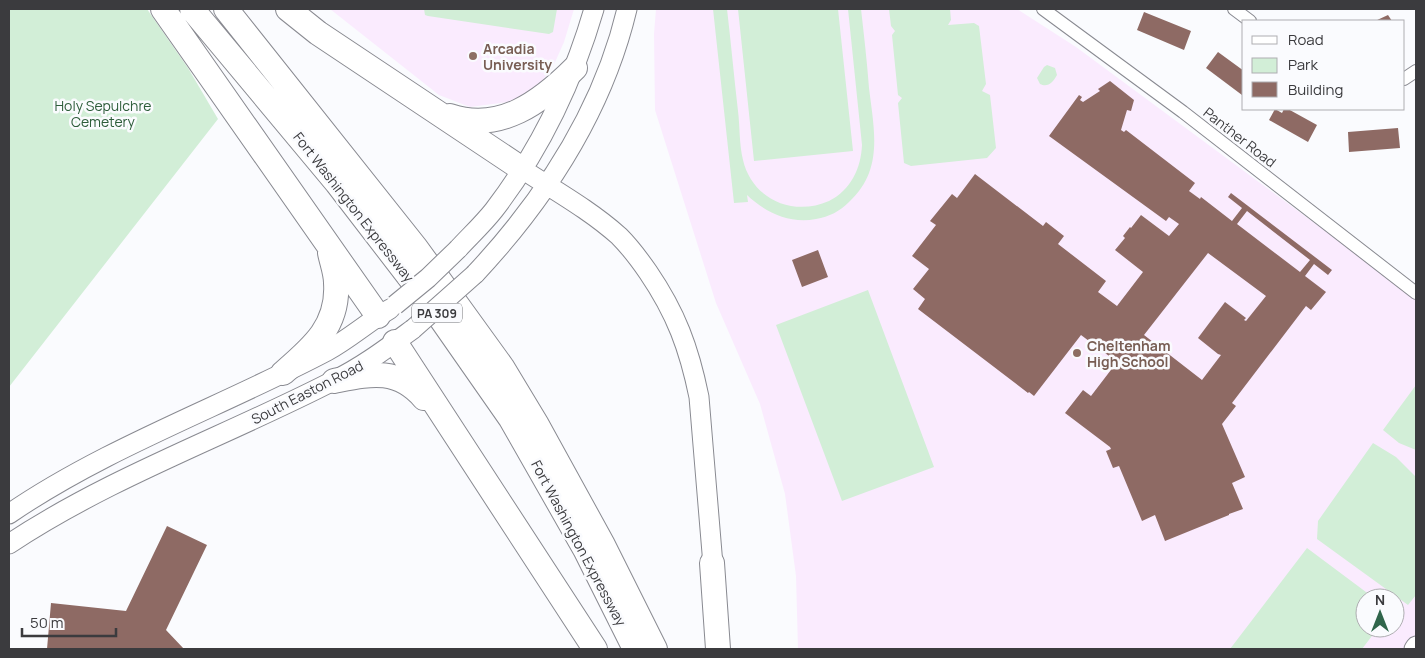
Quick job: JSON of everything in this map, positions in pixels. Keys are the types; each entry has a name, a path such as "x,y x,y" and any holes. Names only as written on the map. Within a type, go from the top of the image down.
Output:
{"highway":[{"path":"163,9 327,242 387,310"},
{"name":"Fort Washington Expressway","path":"192,9 337,183 437,313 511,419 586,549 635,649"},
{"name":"Fort Washington Expressway","path":"226,9 416,248 502,367 537,424 655,649"},
{"path":"288,9 318,33 522,169"},
{"path":"435,111 472,121 490,121 508,116 524,110 539,100 575,68"},
{"path":"283,373 314,346 323,336 329,323 336,297 336,283 327,242"},
{"path":"404,336 449,425 595,649"},
{"path":"334,381 372,374 393,376 408,383 421,394 449,425"},
{"path":"712,563 718,649"}],"main road":[{"name":"South Easton Road","path":"9,514 32,499 115,454 328,350 387,310 428,278 458,250 493,210 522,169 548,124 575,68 594,9"},
{"name":"South Easton Road","path":"9,544 35,527 94,495 334,381 404,336 475,274 503,243 547,186 577,135 595,99 611,63 626,9"},
{"path":"522,169 602,222 620,237 637,257 673,311 694,370 699,398 712,563 727,649"},
{"path":"387,310 404,336"}],"street":[{"name":"Panther Road","path":"1043,9 1183,112 1416,293"},
{"path":"1234,9 1249,20"},
{"path":"1405,78 1416,71"}],"shaded area":[{"name":"Arcadia University","path":"330,9 574,9 564,42 552,69 533,91 508,102 470,107 439,95"},
{"name":"Cheltenham High School","path":"656,9 1017,9 1076,47 1416,298 1416,646 1413,649 798,649 796,576 785,494 760,404 716,303 655,110 654,34"}],"green space":[{"name":"Holy Sepulchre Cemetery","path":"9,9 147,9 188,68 218,119 9,387"},
{"path":"424,9 557,9 553,32 549,34 428,16 425,15"},
{"path":"713,9 727,9 741,148 748,174 755,185 776,201 802,207 829,201 837,196 849,185 860,162 862,145 848,9 861,9 873,119 874,149 868,177 860,190 838,211 821,218 797,220 770,212 747,195 748,202 734,203"},
{"path":"738,9 838,9 853,151 754,161"},
{"path":"889,9 950,9 951,20 948,25 974,23 979,26 986,84 982,91 990,95 996,148 987,158 911,166 904,163 898,103 902,98 898,95 892,35 895,31 891,26"},
{"path":"1047,65 1055,68 1057,75 1050,84 1043,85 1040,84 1037,78"},
{"path":"868,290 934,467 842,501 776,325"},
{"path":"1416,385 1416,450 1399,443 1383,430"},
{"path":"1373,443 1396,457 1416,477 1416,595 1408,605 1405,603 1405,588 1385,588 1317,539 1318,521"},
{"path":"1307,548 1361,588 1355,588 1355,638 1370,638 1362,649 1230,649"}],"building":[{"path":"1144,12 1191,31 1184,50 1137,30"},
{"path":"1388,15 1391,20 1377,20"},
{"path":"1218,52 1242,70 1242,95 1206,68"},
{"path":"1110,81 1134,100 1131,111 1127,110 1121,130 1124,132 1126,130 1195,183 1189,191 1200,199 1201,197 1232,221 1242,208 1228,197 1231,193 1332,270 1328,275 1314,264 1305,276 1326,292 1311,310 1306,306 1232,403 1236,406 1222,424 1245,477 1232,483 1243,509 1165,541 1155,515 1142,521 1119,466 1113,468 1106,451 1111,449 1110,447 1065,413 1083,390 1091,396 1117,362 1081,335 1034,396 918,309 925,299 913,289 929,269 912,256 936,225 930,221 952,194 957,198 975,174 1043,226 1046,222 1064,236 1058,244 1106,281 1098,292 1117,306 1143,272 1115,250 1125,238 1123,236 1141,215 1169,236 1179,224 1169,217 1166,221 1049,136 1079,95 1082,97 1080,100 1083,102 1100,91 1098,89","holes":["1247,211 1310,260 1300,272 1237,224","1208,253 1266,296 1246,321 1244,320 1246,318 1225,302 1198,338 1221,355 1202,380 1144,335"]},
{"path":"1274,110 1282,113 1284,110 1290,110 1317,125 1308,142 1269,120"},
{"path":"1398,128 1400,148 1349,152 1348,132"},
{"path":"818,250 828,277 802,287 792,260"},
{"path":"167,526 207,545 166,630 184,649 47,649 51,603 126,611"}],"place":[{"name":"Arcadia University","path":"473,56"},
{"name":"Cheltenham High School","path":"1077,353"}]}
